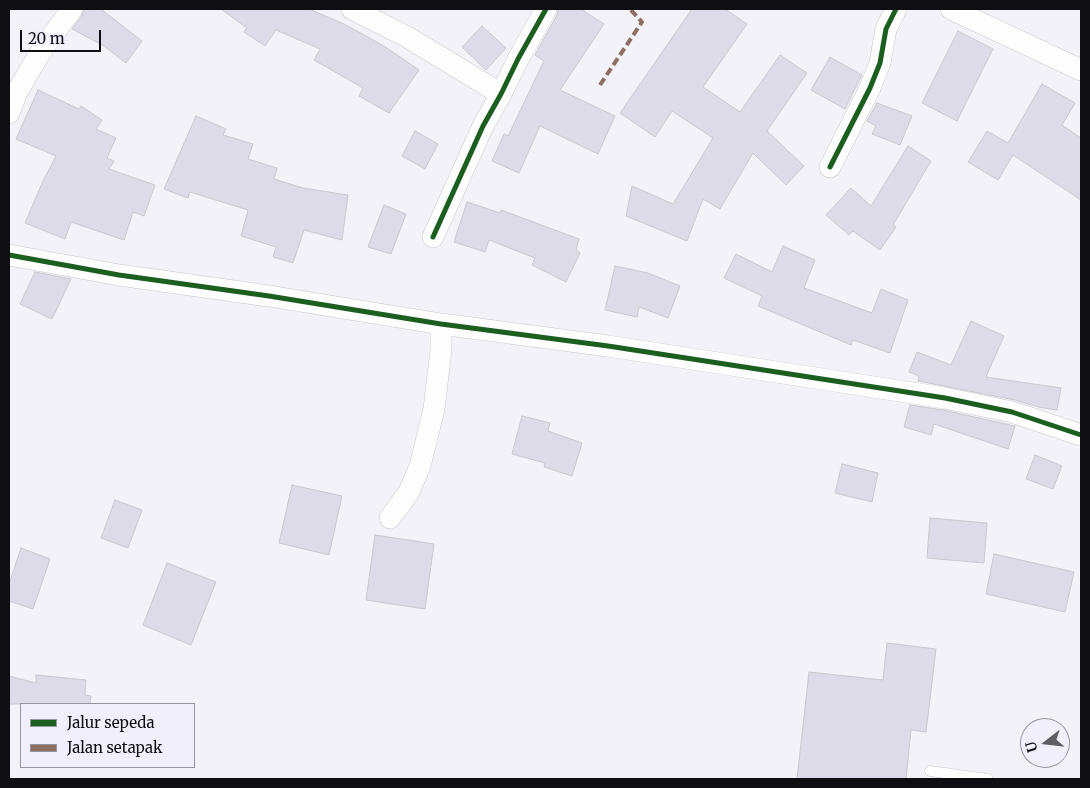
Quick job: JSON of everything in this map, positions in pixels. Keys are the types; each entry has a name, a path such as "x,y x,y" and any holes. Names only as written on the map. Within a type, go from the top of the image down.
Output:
{"street":[{"path":"9,113 17,92 39,56 72,9"},
{"path":"352,9 408,38 501,94"},
{"path":"433,237 483,126 546,9"},
{"path":"830,167 870,88 880,63 886,29 896,9"},
{"path":"951,9 1081,70"},
{"path":"9,255 119,275 269,296 441,324 556,338 945,398 1012,412 1081,435"},
{"path":"390,518 409,492 420,466 434,409 441,324"}],"lane":[{"path":"930,771 988,779"}],"building":[{"path":"84,9 101,9 142,41 126,63 104,46 72,29 82,16"},
{"path":"221,9 309,9 344,24 384,46 419,70 389,113 359,96 363,88 314,60 320,49 276,30 265,46 244,32 247,28"},
{"path":"558,9 581,9 604,24 560,90 615,116 598,154 540,126 519,173 492,161 504,134 508,136 544,61 535,55 557,15"},
{"path":"692,9 725,9 747,24 703,87 740,112 780,55 807,73 767,131 804,166 786,185 753,153 720,209 703,199 687,241 626,216 632,186 673,204 713,138 672,111 655,137 620,113"},
{"path":"482,26 506,48 486,70 462,47"},
{"path":"958,31 993,49 957,121 922,103"},
{"path":"830,57 862,75 845,109 811,90"},
{"path":"1042,84 1075,103 1062,125 1081,138 1081,200 1013,155 998,180 968,162 987,131 1008,143"},
{"path":"38,90 79,109 81,106 102,120 96,129 116,138 107,158 114,161 109,169 155,185 144,216 133,212 124,240 71,222 65,239 25,223 56,156 16,139"},
{"path":"877,103 912,116 900,145 872,134 876,126 867,121"},
{"path":"196,116 226,129 223,135 253,144 248,159 277,168 274,179 303,188 348,195 342,240 304,230 293,263 273,257 276,247 241,236 248,210 190,192 188,198 164,189"},
{"path":"415,131 438,144 425,169 402,156"},
{"path":"908,146 931,161 893,225 896,227 880,250 853,231 849,235 826,215 851,188 871,206"},
{"path":"467,202 500,213 501,210 579,239 576,250 580,253 566,282 532,265 535,258 489,240 485,252 454,242"},
{"path":"384,205 406,214 391,254 368,247"},
{"path":"783,246 815,260 804,288 872,313 881,289 908,300 890,353 853,340 851,345 758,306 762,296 724,278 736,254 772,272"},
{"path":"615,266 648,273 680,286 668,318 639,307 637,317 605,310"},
{"path":"35,272 71,279 52,319 20,304"},
{"path":"971,321 1004,336 986,377 1061,388 1057,410 918,381 919,376 909,372 917,352 951,365"},
{"path":"910,405 943,410 1015,426 1008,449 934,424 931,435 904,427"},
{"path":"522,416 550,423 548,431 582,443 572,476 544,467 545,463 512,454"},
{"path":"1035,455 1062,466 1053,489 1026,479"},
{"path":"842,464 878,473 872,502 835,493"},
{"path":"292,485 342,496 329,555 279,543"},
{"path":"115,500 142,510 128,548 101,538"},
{"path":"930,518 987,523 984,563 927,558"},
{"path":"375,535 434,544 425,609 366,600"},
{"path":"21,548 50,559 33,609 9,601 9,584"},
{"path":"994,554 1074,572 1065,612 986,594"},
{"path":"167,563 216,582 191,645 143,625"},
{"path":"887,643 936,649 926,732 911,730 906,779 797,779 809,672 883,680"},
{"path":"36,675 86,680 85,695 91,696 90,703 9,704 9,676 36,683"}],"marked path":[{"path":"600,85 642,22 630,9"}],"cycle path":[{"path":"433,237 483,126 546,9"},
{"path":"830,167 870,88 880,63 886,29 896,9"},
{"path":"9,255 119,275 269,296 441,324 608,346 945,398 1012,412 1081,435"}]}
